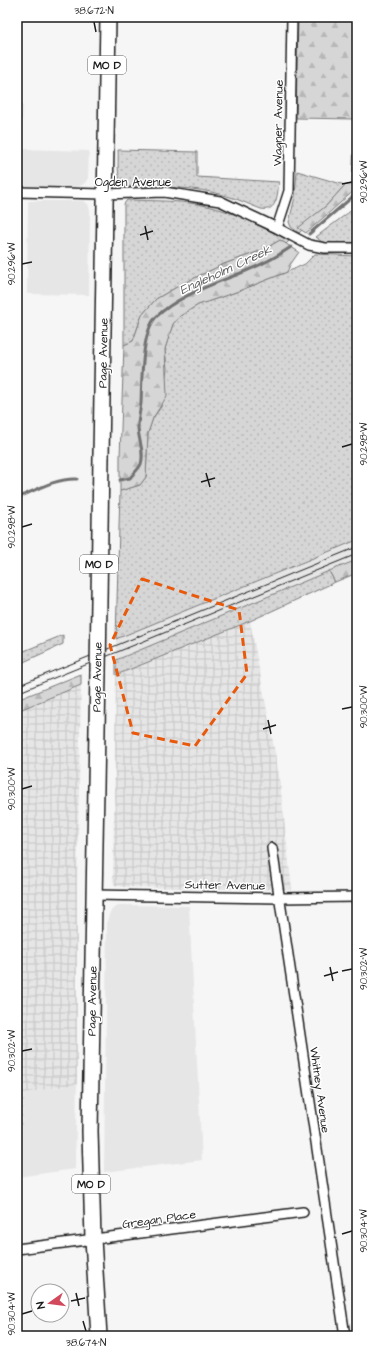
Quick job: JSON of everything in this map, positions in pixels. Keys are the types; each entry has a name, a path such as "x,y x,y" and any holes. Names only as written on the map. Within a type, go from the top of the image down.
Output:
{"main road":[{"name":"Page Avenue","path":"99,1336 93,1239 90,1131 108,17"}],"street":[{"name":"Wagner Avenue","path":"277,228 289,191 292,17"},
{"name":"Ogden Avenue","path":"17,192 105,194 164,192 220,201 277,228 301,242 317,247 357,248"},
{"name":"Whitney Avenue","path":"272,848 345,1336"},
{"name":"Sutter Avenue","path":"93,895 279,898 357,897"},
{"name":"Gregan Place","path":"17,1249 303,1212"}],"highlighted area":[{"path":"142,579 239,610 247,674 195,746 133,733 110,645"}],"shaded area":[{"path":"17,104 23,104 21,149 89,151 88,178 85,183 80,186 72,187 17,186"},
{"path":"28,201 84,201 88,204 90,211 89,295 27,294"},
{"path":"357,540 357,560 116,660 116,639"},
{"path":"250,621 279,774 292,890 123,887 115,885 113,881 116,675"},
{"path":"81,685 77,886 77,1084 25,1093 17,1177 17,711"},
{"path":"121,905 189,906 202,1160 104,1172 107,922 110,912 114,908"},
{"path":"77,1084 75,1169 17,1177 25,1093"}],"green space":[{"path":"298,17 357,17 357,188 306,233 298,228 326,206 345,185 352,185 355,119 296,118"},
{"path":"118,150 197,152 197,177 279,182 276,201 271,208 261,209 231,197 203,190 127,187 123,185 119,176"},
{"path":"297,171 345,185 326,206 299,228 302,230 299,233 291,227 289,222 295,197"},
{"path":"127,200 167,201 197,204 218,209 249,220 289,241 286,244 280,240 263,250 224,264 182,284 156,299 142,315 133,341 124,345 124,204"},
{"path":"357,206 357,243 323,243 316,237"},
{"path":"280,240 299,252 287,272 198,305 180,316 173,324 165,349 167,396 153,418 148,433 146,477 140,485 120,491 124,345 133,341 142,315 156,299 182,284 224,264 263,250"},
{"path":"315,254 357,256 357,540 116,639 120,491 140,485 146,477 148,433 153,418 161,407 167,369 165,349 173,324 180,316 198,305 287,272 305,264"},
{"path":"357,560 357,573 335,582 329,571"},
{"path":"329,571 335,582 250,621 116,675 116,660"},
{"path":"63,635 63,644 17,665 17,654"},
{"path":"81,674 81,685 17,711 17,700"}],"waterway":[{"name":"Engleholm Creek","path":"309,234 357,193"},
{"name":"Engleholm Creek","path":"120,480 130,478 141,464 142,450 138,427 141,403 143,358 147,334 156,317 188,295 259,265 276,257 291,247"},
{"name":"Engleholm Creek","path":"17,498 54,482 77,479"}],"tram line":[{"path":"17,686 357,547"},
{"path":"17,693 357,554"}]}
